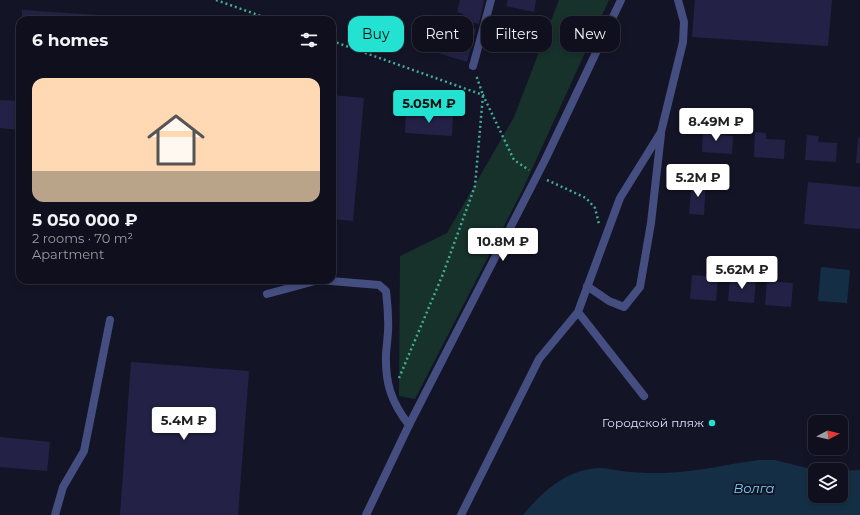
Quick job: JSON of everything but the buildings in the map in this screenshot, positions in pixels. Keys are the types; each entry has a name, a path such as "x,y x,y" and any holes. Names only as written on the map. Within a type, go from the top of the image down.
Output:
{"street":[{"path":"473,66 491,0"},
{"path":"366,515 409,425 545,160 621,0"},
{"path":"587,286 609,301 624,307 640,286 651,223 661,132 683,42 684,22 678,0"},
{"path":"461,515 539,359 578,312 620,198 661,132"},
{"path":"336,281 379,285 386,291 388,320 386,355 387,378 391,397 398,411 409,425"},
{"path":"267,294 304,284"},
{"path":"578,312 644,396"},
{"path":"55,515 63,487 84,451 110,320"}],"path":[{"path":"216,0 261,16"},
{"path":"336,42 483,96"},
{"path":"391,397 443,274 475,186 483,96 473,66"}],"green space":[{"path":"559,0 609,0 602,16 560,16 560,52 585,52 522,191 415,399 399,396 400,256 447,233 514,117 539,52 552,52 552,18"}],"water":[{"path":"821,267 850,270 847,303 818,301"},
{"name":"Волга","path":"759,460 775,460 808,468 808,503 848,503 848,471 860,470 860,515 523,515 538,498 556,483 566,477 587,469 603,468 642,473 701,470"}],"place":[{"name":"Городской пляж","path":"712,423"}]}
